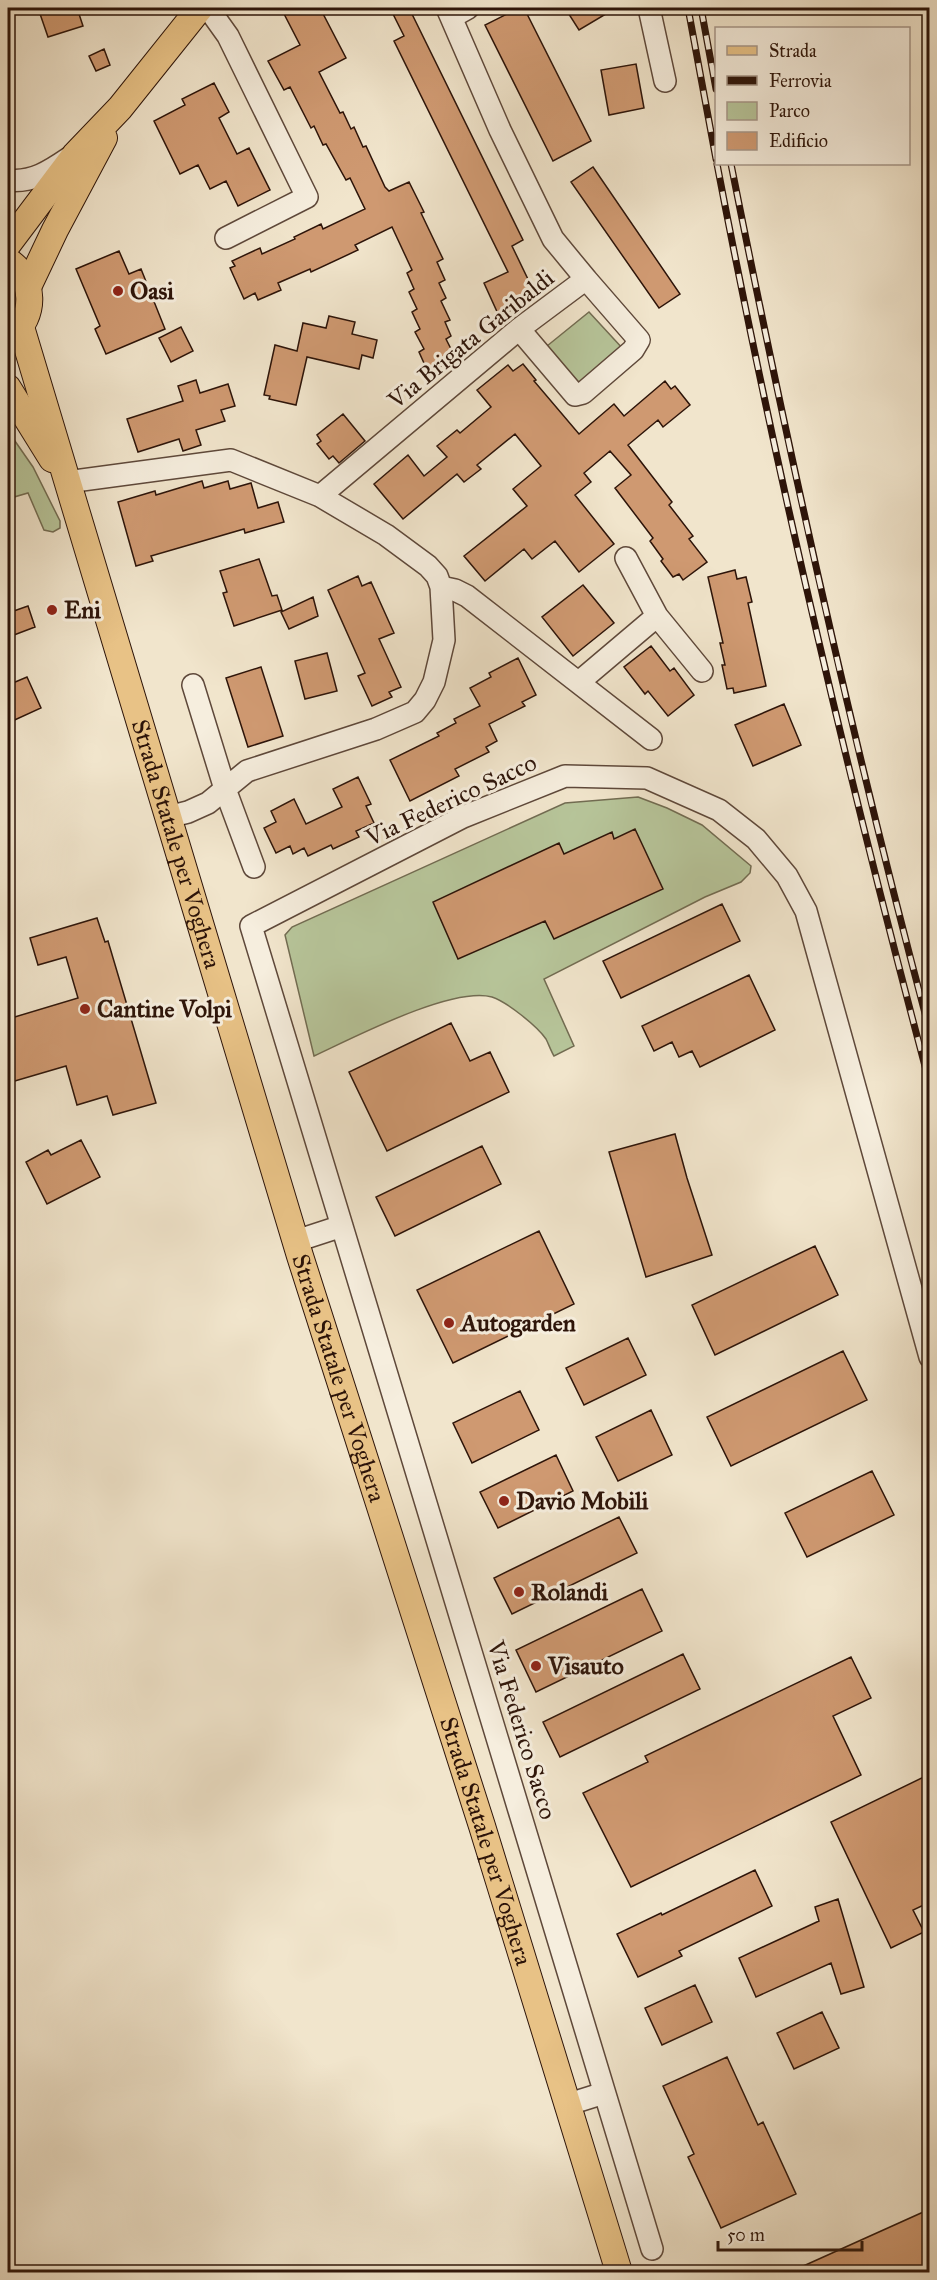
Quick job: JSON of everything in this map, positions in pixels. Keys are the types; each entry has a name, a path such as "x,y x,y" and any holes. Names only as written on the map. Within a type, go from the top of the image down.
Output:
{"main road":[{"path":"8,244 75,155 120,108 200,8"},
{"path":"28,287 55,230 120,108"},
{"path":"8,261 23,276 28,287 30,301 28,315 14,333"},
{"name":"Strada Statale per Voghera","path":"14,333 55,435 67,482 296,1241 482,1827 619,2272"},
{"name":"Strada Statale per Voghera","path":"8,388 67,482"}],"street":[{"path":"208,8 228,36 307,197 226,238"},
{"path":"649,8 665,81"},
{"name":"Via Brigata Garibaldi","path":"320,496 519,329 586,279 553,239 500,130 456,11"},
{"path":"8,180 20,182 42,175 75,155"},
{"path":"519,329 575,395 583,393 633,350 639,340 586,279"},
{"path":"67,482 231,460 320,496 386,535 420,560 437,576 441,587 444,640 434,682 425,700 415,712 376,729 247,771 208,803 188,812 168,817"},
{"path":"626,558 657,616 702,671"},
{"path":"441,587 467,596 651,739"},
{"path":"579,682 657,616"},
{"path":"193,685 225,789 254,867"},
{"name":"Via Federico Sacco","path":"652,2248 251,926 463,817 565,776 647,778 719,810 756,839 787,876 806,911 930,1357"},
{"path":"296,1241 342,1226"},
{"path":"566,2105 604,2093"}],"green space":[{"path":"589,312 624,350 582,388 547,346"},
{"path":"8,431 33,467 60,521 60,528 53,532 44,530 28,493 14,497 8,486"},
{"path":"638,797 702,825 751,866 750,873 741,882 705,897 544,979 574,1046 554,1056 546,1039 521,1015 492,997 474,996 428,1006 314,1056 285,935 292,927 565,803"}],"building":[{"path":"38,8 77,8 83,26 48,37"},
{"path":"281,8 320,8 346,58 319,72 340,113 343,112 351,129 354,127 363,147 366,146 385,187 389,191 409,182 443,259 437,262 445,280 439,283 446,298 441,301 450,320 445,322 451,336 446,339 456,359 428,372 419,352 424,349 415,332 420,329 412,312 417,309 409,292 414,289 407,273 412,270 392,227 355,245 358,250 311,272 310,269 278,283 281,290 258,300 255,293 244,299 230,268 235,266 232,261 260,248 262,254 321,224 323,229 365,209 350,178 346,180 326,144 323,145 314,126 311,128 290,87 284,90 268,61 300,45"},
{"path":"390,8 409,8 523,240 512,246 537,298 499,316 484,283 508,272 394,41 404,36"},
{"path":"519,8 524,8 591,141 553,161 485,25"},
{"path":"565,8 616,8 579,30"},
{"path":"104,49 110,65 96,71 89,56"},
{"path":"636,64 644,108 609,115 601,70"},
{"path":"214,83 229,112 219,118 237,154 249,148 270,190 238,206 226,181 210,189 198,165 180,174 154,121 185,105 182,99"},
{"path":"593,167 680,294 659,308 571,182"},
{"name":"Oasi","path":"119,251 129,274 141,269 165,329 106,354 95,329 100,326 76,269"},
{"path":"329,316 355,322 352,334 377,340 373,358 362,355 359,369 307,357 296,405 269,399 270,396 264,395 275,345 297,351 303,323 326,328"},
{"path":"181,327 193,351 171,362 159,338"},
{"path":"523,364 536,380 534,381 579,434 614,404 624,416 665,381 671,389 675,386 690,405 663,427 658,420 628,445 672,502 669,505 693,536 689,539 707,562 683,580 679,574 673,577 650,541 653,538 615,488 631,475 610,451 584,473 591,482 575,495 614,544 579,572 555,541 532,559 524,549 485,581 464,556 527,506 513,489 541,466 515,434 477,465 481,469 464,482 457,474 403,519 374,484 408,455 424,476 447,457 437,446 457,430 460,433 491,407 477,390 508,365 513,371"},
{"path":"196,380 200,393 228,384 235,406 221,410 225,421 196,430 201,445 183,451 179,439 138,452 127,419 183,401 178,386"},
{"path":"343,414 365,441 339,463 333,456 329,459 317,444 321,441 317,435"},
{"path":"202,481 204,488 228,481 230,489 251,483 258,508 278,502 284,522 245,533 244,529 151,556 153,561 136,566 118,502 155,491 156,495"},
{"path":"259,559 272,596 277,595 282,610 234,626 223,593 227,592 220,571"},
{"path":"735,570 737,579 746,577 752,602 748,603 766,686 734,693 733,688 727,689 720,643 723,643 708,577"},
{"path":"358,576 362,586 371,582 394,633 379,639 401,687 389,692 392,697 372,706 358,676 365,673 328,590"},
{"path":"583,585 614,623 573,656 542,617"},
{"path":"313,597 318,616 289,629 281,612"},
{"path":"28,606 35,627 14,635 8,613"},
{"path":"651,646 670,671 674,668 694,695 668,716 648,691 645,694 624,667"},
{"path":"327,653 337,691 305,699 295,661"},
{"path":"518,658 536,695 522,702 525,706 489,724 497,741 486,747 489,752 455,769 459,776 410,801 390,760 439,736 437,733 456,723 454,719 480,706 470,688 491,677 489,673"},
{"path":"261,667 283,736 248,747 226,678"},
{"path":"27,677 41,708 8,723 8,685"},
{"path":"784,704 801,745 753,766 735,725"},
{"path":"358,777 371,804 366,806 374,823 356,831 359,837 333,849 331,845 308,856 304,848 293,854 290,846 276,853 264,828 276,822 271,811 294,799 306,824 342,807 333,789"},
{"path":"635,829 663,889 554,939 545,921 458,959 433,902 559,843 564,854 612,832 614,839"},
{"path":"722,904 740,941 621,998 603,961"},
{"name":"Cantine Volpi","path":"97,918 105,942 108,941 156,1103 113,1115 107,1096 77,1105 66,1066 8,1083 8,1019 78,998 66,957 38,965 30,938"},
{"path":"749,975 775,1030 700,1067 692,1051 679,1057 672,1042 654,1051 642,1026"},
{"path":"451,1023 470,1061 490,1052 509,1092 387,1151 349,1072"},
{"path":"675,1134 712,1255 646,1277 609,1152"},
{"path":"81,1140 100,1177 47,1204 26,1162 48,1150 51,1155"},
{"path":"482,1146 501,1184 395,1236 376,1197"},
{"path":"539,1231 574,1304 453,1363 417,1290"},
{"path":"815,1246 838,1295 715,1355 692,1305"},
{"path":"628,1338 646,1375 584,1405 566,1368"},
{"path":"843,1351 867,1400 731,1466 707,1417"},
{"path":"520,1391 539,1430 472,1463 453,1423"},
{"path":"651,1410 672,1455 618,1481 596,1437"},
{"path":"556,1455 573,1491 498,1528 480,1492"},
{"path":"872,1471 894,1515 807,1557 785,1513"},
{"path":"619,1517 637,1553 512,1614 494,1578"},
{"path":"642,1589 662,1631 536,1692 516,1650"},
{"path":"683,1654 700,1689 560,1757 543,1722"},
{"path":"851,1657 871,1698 833,1716 861,1775 631,1887 583,1793 648,1762 645,1756"},
{"path":"930,1774 930,1902 913,1910 924,1932 891,1948 831,1822"},
{"path":"755,1870 772,1906 679,1951 682,1956 638,1977 617,1934"},
{"path":"838,1899 864,1987 841,1994 831,1963 756,1997 739,1958 819,1921 815,1907"},
{"path":"695,1985 712,2022 662,2045 645,2008"},
{"path":"822,2012 839,2048 794,2069 777,2033"},
{"path":"727,2057 758,2125 763,2122 796,2194 721,2228 688,2157 694,2154 663,2086"},
{"path":"930,2209 930,2272 790,2272"}],"railway":[{"path":"688,8 715,154"},
{"path":"701,8 715,84"},
{"path":"717,165 764,396 815,626 930,1085"},
{"path":"731,165 823,600 930,1032"}],"place":[{"name":"Oasi","path":"118,291"},
{"name":"Eni","path":"52,610"},
{"name":"Cantine Volpi","path":"85,1009"},
{"name":"Autogarden","path":"449,1323"},
{"name":"Davio Mobili","path":"504,1501"},
{"name":"Rolandi","path":"519,1592"},
{"name":"Visauto","path":"536,1666"}]}
